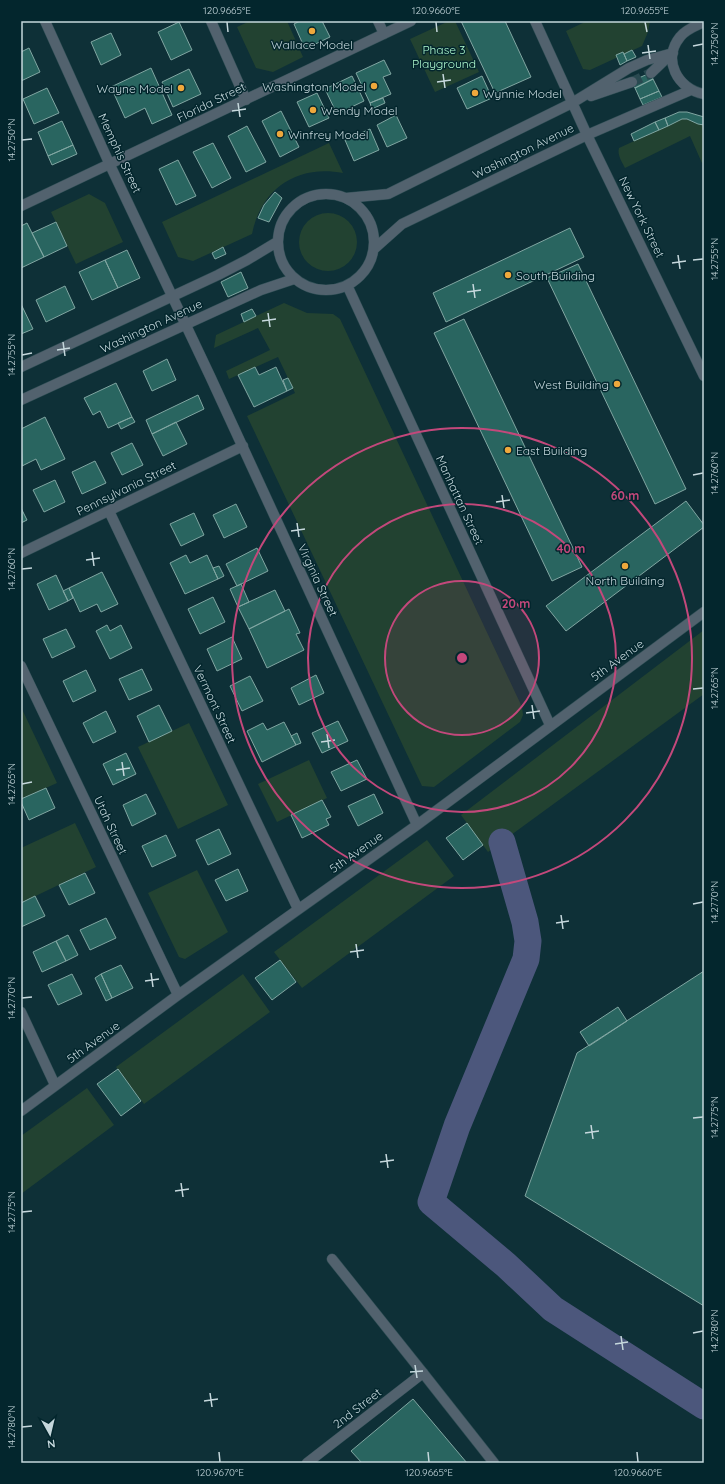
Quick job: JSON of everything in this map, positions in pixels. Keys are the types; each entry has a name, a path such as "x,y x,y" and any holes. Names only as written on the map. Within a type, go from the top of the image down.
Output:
{"street":[{"name":"Memphis Street","path":"45,21 110,165 186,324"},
{"path":"211,21 246,100"},
{"path":"378,21 384,34"},
{"name":"Florida Street","path":"21,206 411,21"},
{"name":"New York Street","path":"534,21 587,135 704,376"},
{"path":"704,22 686,31 680,37 673,53 672,60 676,74 685,86 691,90 704,94"},
{"path":"651,73 673,53"},
{"name":"Washington Avenue","path":"346,198 388,194 572,103 629,68 648,60 673,53"},
{"name":"Washington Avenue","path":"572,103 632,82"},
{"name":"Washington Avenue","path":"374,249 402,224 587,135 691,90"},
{"path":"331,194 346,198 359,207 368,219 374,234 374,249 369,264 360,276 347,285 333,290 319,290 306,286 294,279 285,268 279,256 277,242 280,226 287,212 300,201 314,195 331,194"},
{"name":"Washington Avenue","path":"21,367 247,260 277,242"},
{"name":"Washington Avenue","path":"21,400 261,290 294,279"},
{"name":"Manhattan Street","path":"347,285 550,725"},
{"name":"Virginia Street","path":"186,324 417,825"},
{"name":"Pennsylvania Street","path":"21,553 242,446"},
{"name":"Vermont Street","path":"108,511 298,909"},
{"name":"5th Avenue","path":"21,1111 178,995 417,825 481,776 704,612"},
{"name":"Utah Street","path":"21,666 178,995"},
{"path":"21,1012 55,1085"},
{"path":"332,1258 494,1463"},
{"name":"2nd Street","path":"307,1463 422,1373"}],"green space":[{"path":"250,21 287,21 303,57 273,72 256,68 237,27"},
{"name":"Phase 3 Playground","path":"449,21 455,21 479,72 435,92 410,39"},
{"path":"587,21 650,21 648,32 642,46 590,70 583,69 566,31"},
{"path":"682,119 704,125 704,162 702,163 690,136 625,168 619,156 619,148"},
{"path":"329,143 343,173 327,171 311,172 297,176 284,183 273,192 264,204 257,218 252,234 193,261 178,257 162,222"},
{"path":"89,194 105,203 123,242 76,264 51,212"},
{"path":"328,213 344,218 352,226 357,242 352,258 344,266 328,271 312,266 304,258 299,242 304,226 312,218"},
{"path":"284,303 307,313 333,314 340,319 522,707 523,715 520,722 434,787 422,786 247,416 295,393 278,357 229,379 226,371 270,350 258,328 214,348 216,335"},
{"path":"704,630 704,694 488,852 461,815"},
{"path":"21,707 57,783 21,799"},
{"path":"189,723 228,805 178,829 138,747"},
{"path":"309,760 327,798 277,822 258,784"},
{"path":"75,823 96,867 21,903 21,848"},
{"path":"427,840 454,876 302,988 274,952"},
{"path":"197,870 228,932 185,959 179,957 148,893"},
{"path":"243,974 270,1012 144,1104 116,1067"},
{"path":"87,1088 114,1125 21,1194 21,1136"}],"building":[{"name":"Wallace Model","path":"300,21 322,21 330,37 305,49 294,24"},
{"path":"461,21 505,21 531,77 495,93"},
{"path":"179,22 192,50 171,60 158,32"},
{"path":"111,33 121,55 101,65 91,42"},
{"path":"29,48 40,72 21,81 21,52"},
{"path":"632,50 636,57 627,61 624,54"},
{"path":"623,52 627,61 620,65 616,55"},
{"name":"Washington Model","path":"384,60 391,74 383,77 391,94 370,103 356,73"},
{"path":"151,68 172,115 152,124 145,108 125,118 111,87"},
{"name":"Wayne Model","path":"189,69 201,94 173,107 162,82"},
{"path":"650,73 653,79 635,88 632,81"},
{"path":"352,76 364,101 337,114 325,89"},
{"name":"Wynnie Model","path":"482,76 492,98 467,109 457,88"},
{"path":"653,79 659,91 640,99 635,88"},
{"path":"47,88 59,113 34,124 23,99"},
{"path":"659,91 662,97 643,105 640,99"},
{"name":"Wendy Model","path":"317,93 329,118 309,127 297,102"},
{"path":"383,98 385,103 372,109 370,103"},
{"name":"Winfrey Model","path":"281,111 299,147 280,157 262,121"},
{"path":"679,112 687,112 704,117 704,125 687,119 682,119 668,126 665,118"},
{"path":"396,115 407,138 387,147 377,125"},
{"path":"665,118 668,126 659,130 655,122"},
{"path":"62,121 73,145 48,156 38,132"},
{"path":"655,122 659,130 634,141 631,134"},
{"path":"247,126 266,162 246,172 228,136"},
{"path":"370,129 379,150 354,161 345,140"},
{"path":"213,143 231,178 212,188 193,152"},
{"path":"73,145 77,154 52,165 48,156"},
{"path":"178,160 196,196 176,205 159,169"},
{"path":"275,192 282,198 269,222 258,218 264,205"},
{"path":"56,222 67,246 44,257 32,233"},
{"path":"27,223 44,257 21,268 21,226"},
{"name":"South Building","path":"570,228 584,257 446,322 433,293"},
{"path":"223,247 226,254 215,259 212,253"},
{"path":"127,250 140,278 118,288 105,260"},
{"path":"105,260 118,288 92,300 79,272"},
{"name":"West Building","path":"578,264 686,489 655,504 547,278"},
{"path":"241,272 248,288 228,297 221,282"},
{"path":"65,286 75,308 46,322 36,300"},
{"path":"21,304 33,329 21,334"},
{"path":"252,309 256,316 244,322 241,314"},
{"name":"East Building","path":"464,319 582,567 552,581 434,333"},
{"path":"167,359 176,380 152,391 143,371"},
{"path":"255,367 259,375 276,367 287,391 254,407 238,375"},
{"path":"288,378 293,388 287,391 283,380"},
{"path":"116,383 132,417 108,428 100,411 93,415 84,398"},
{"path":"198,395 204,409 152,434 146,420"},
{"path":"45,417 65,459 41,470 36,459 22,466 21,429"},
{"path":"132,417 135,422 121,429 118,423"},
{"path":"176,422 187,444 163,456 152,434"},
{"path":"132,443 143,465 122,475 111,453"},
{"path":"95,461 106,483 82,494 72,472"},
{"path":"55,480 65,502 44,512 33,490"},
{"name":"North Building","path":"686,501 704,527 566,631 546,606"},
{"path":"236,504 247,527 224,538 213,515"},
{"path":"21,508 27,520 21,523"},
{"path":"194,513 204,535 181,546 170,524"},
{"path":"257,548 268,571 237,586 226,564"},
{"path":"186,555 190,563 207,555 218,579 185,594 170,563"},
{"path":"219,566 224,576 218,579 213,568"},
{"path":"102,572 118,604 101,612 97,604 80,612 69,588"},
{"path":"56,575 68,601 49,610 37,584"},
{"path":"241,584 249,602 238,607 230,589"},
{"path":"69,588 73,598 68,601 63,591"},
{"path":"275,590 285,611 249,629 238,607"},
{"path":"213,597 225,622 200,634 188,609"},
{"path":"289,609 300,633 296,634 304,650 267,668 249,629"},
{"path":"107,625 110,631 121,625 132,648 110,659 96,631"},
{"path":"66,629 75,647 52,658 43,639"},
{"path":"232,637 242,659 217,671 207,649"},
{"path":"142,669 152,690 129,700 119,679"},
{"path":"86,670 96,691 73,702 63,681"},
{"path":"316,675 324,693 299,705 291,688"},
{"path":"250,676 263,701 242,711 230,686"},
{"path":"159,705 172,731 149,742 137,716"},
{"path":"106,711 116,732 93,743 83,723"},
{"path":"338,721 348,741 322,753 312,733"},
{"path":"284,722 296,745 262,762 247,731 263,723 267,730"},
{"path":"297,733 301,743 296,745 291,736"},
{"path":"126,753 136,774 113,785 103,764"},
{"path":"357,760 367,779 341,791 331,772"},
{"path":"46,788 55,808 29,820 21,799"},
{"path":"146,794 156,814 132,826 123,805"},
{"path":"374,794 383,813 358,826 348,806"},
{"path":"322,800 331,817 326,819 329,825 302,838 291,815"},
{"path":"467,823 483,845 463,860 446,838"},
{"path":"219,829 231,854 208,865 196,840"},
{"path":"166,835 176,856 152,867 142,846"},
{"path":"238,869 248,891 226,901 215,880"},
{"path":"85,873 95,893 69,905 59,885"},
{"path":"35,896 45,916 21,927 21,903"},
{"path":"106,918 116,938 90,950 80,930"},
{"path":"68,935 78,955 66,961 56,941"},
{"path":"56,941 66,961 42,972 33,952"},
{"path":"280,960 296,982 272,1000 255,978"},
{"path":"121,965 133,988 112,998 101,974"},
{"path":"704,971 704,1306 525,1196 577,1053"},
{"path":"72,974 82,994 58,1005 48,985"},
{"path":"101,974 112,998 106,1001 95,978"},
{"path":"618,1007 627,1021 589,1046 580,1032"},
{"path":"118,1069 141,1101 121,1116 97,1084"},
{"path":"413,1399 467,1463 362,1463 351,1451"}],"waterway":[{"path":"502,842 525,922 528,941 526,959 457,1126 431,1202 506,1265 553,1309 704,1406"}],"tunnel":[{"path":"632,82 651,73"}],"place":[{"name":"Wallace Model","path":"312,31"},
{"name":"Washington Model","path":"374,86"},
{"name":"Wayne Model","path":"181,88"},
{"name":"Wynnie Model","path":"475,93"},
{"name":"Wendy Model","path":"313,110"},
{"name":"Winfrey Model","path":"280,134"},
{"name":"South Building","path":"508,275"},
{"name":"West Building","path":"617,384"},
{"name":"East Building","path":"508,450"},
{"name":"North Building","path":"625,566"}]}
